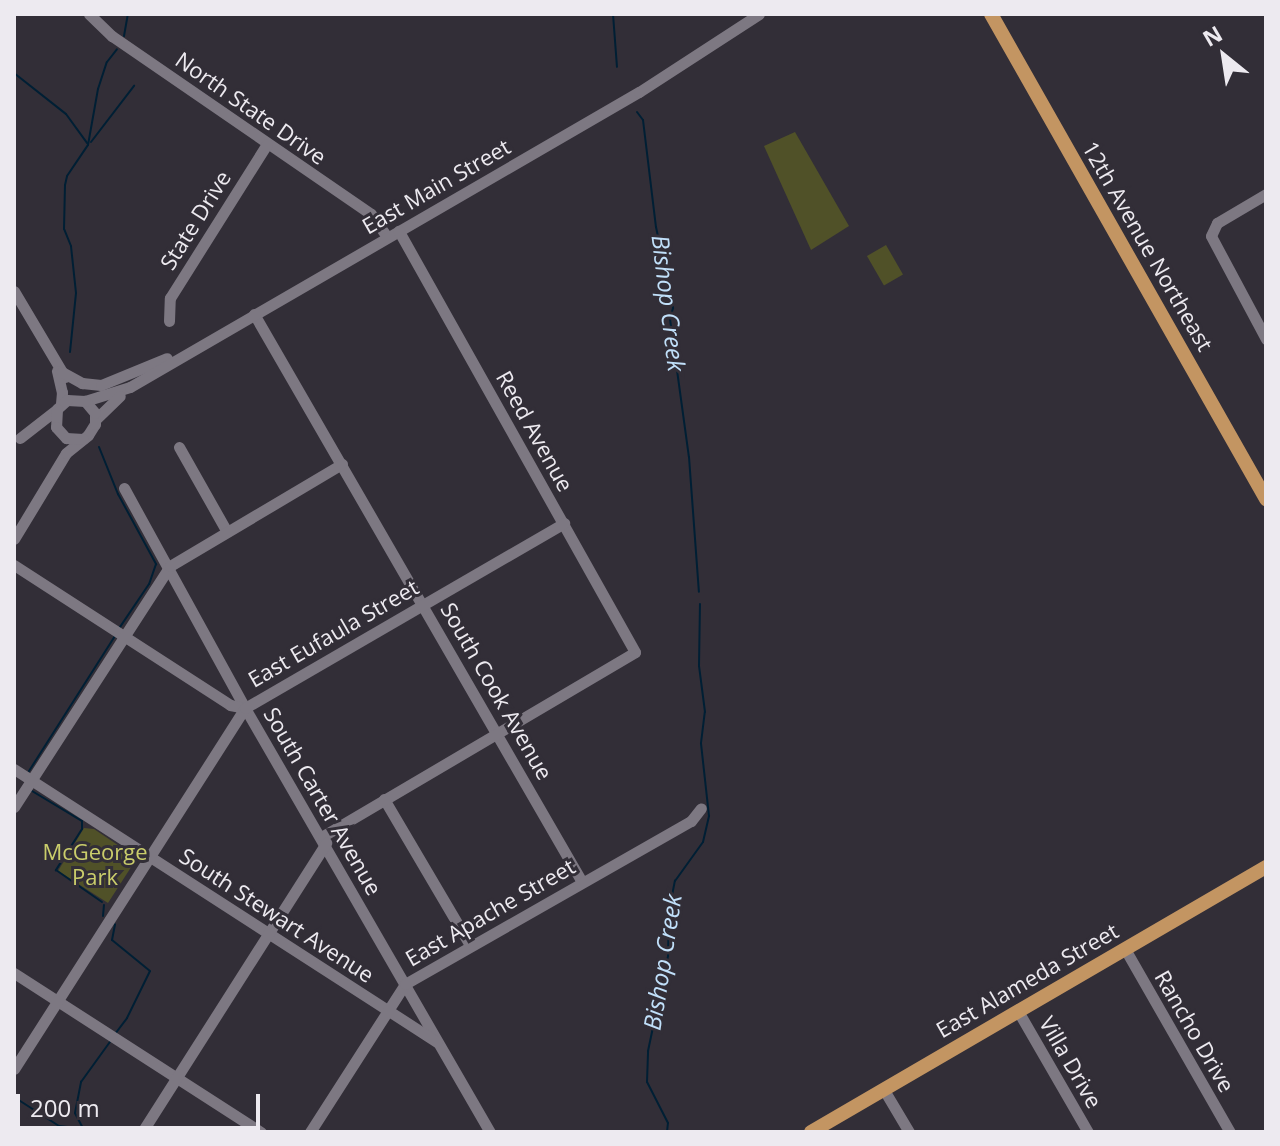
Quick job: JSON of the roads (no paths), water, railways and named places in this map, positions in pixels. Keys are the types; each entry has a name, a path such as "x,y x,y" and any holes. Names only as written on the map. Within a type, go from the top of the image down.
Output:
{"main road":[{"name":"12th Avenue Northeast","path":"991,14 1266,499"},
{"name":"East Alameda Street","path":"811,1132 1266,867"}],"street":[{"name":"North State Drive","path":"89,14 112,36 371,214 387,237"},
{"name":"East Main Street","path":"96,419 130,387 639,92 759,14"},
{"name":"State Drive","path":"169,321 170,298 267,144"},
{"path":"1266,194 1217,223 1211,236 1266,339"},
{"name":"Reed Avenue","path":"399,231 635,652 499,733"},
{"path":"14,291 58,368 96,419 92,431 66,453 14,539"},
{"name":"South Cook Avenue","path":"254,314 424,603 582,882"},
{"path":"58,368 82,383 110,383 219,335"},
{"path":"54,473 62,392 58,368"},
{"name":"East Main Street","path":"84,400 130,387"},
{"path":"17,440 74,398 84,400"},
{"path":"58,431 66,438 83,439"},
{"path":"17,440 58,431"},
{"path":"179,447 226,530"},
{"path":"14,807 170,566 226,530 342,464"},
{"name":"South Carter Avenue","path":"124,488 170,566 245,708 324,840 487,1130"},
{"name":"East Eufaula Street","path":"14,1069 245,708 564,523"},
{"path":"14,565 230,705 245,708"},
{"path":"142,1132 269,933 324,840 384,799 499,733"},
{"name":"South Stewart Avenue","path":"14,769 438,1042"},
{"path":"384,799 470,945"},
{"name":"East Apache Street","path":"310,1132 405,984 691,821 701,808"},
{"name":"Rancho Drive","path":"1125,949 1230,1132"},
{"path":"14,973 261,1132"},
{"name":"Villa Drive","path":"1018,1011 1088,1132"},
{"path":"884,1090 909,1132"}],"waterway":[{"path":"124,36 128,14"},
{"name":"Bishop Creek","path":"613,14 617,67"},
{"path":"70,352 76,293 71,246 64,229 65,185 67,176 88,145 98,89 107,62 117,49"},
{"path":"14,73 66,114 87,143"},
{"path":"91,142 134,86"},
{"name":"Bishop Creek","path":"637,112 643,120 656,227 673,308 670,319 689,457 699,592"},
{"path":"99,447 118,494 156,564 149,584 120,627"},
{"name":"Bishop Creek","path":"667,1132 668,1123 647,1082 648,1051 668,956 669,911 675,881 703,842 709,816 701,743 705,712 699,666 700,604"},
{"path":"29,771 115,636"},
{"path":"32,791 82,821 82,829 56,870 102,902"},
{"path":"103,916 104,905"},
{"path":"115,924 112,940 150,971 127,1018 115,1034"},
{"path":"85,1132 75,1113 81,1082 112,1039"},
{"path":"14,1097 59,1126 82,1129"}],"park label":[{"name":"McGeorge Park","path":"95,864"}]}
